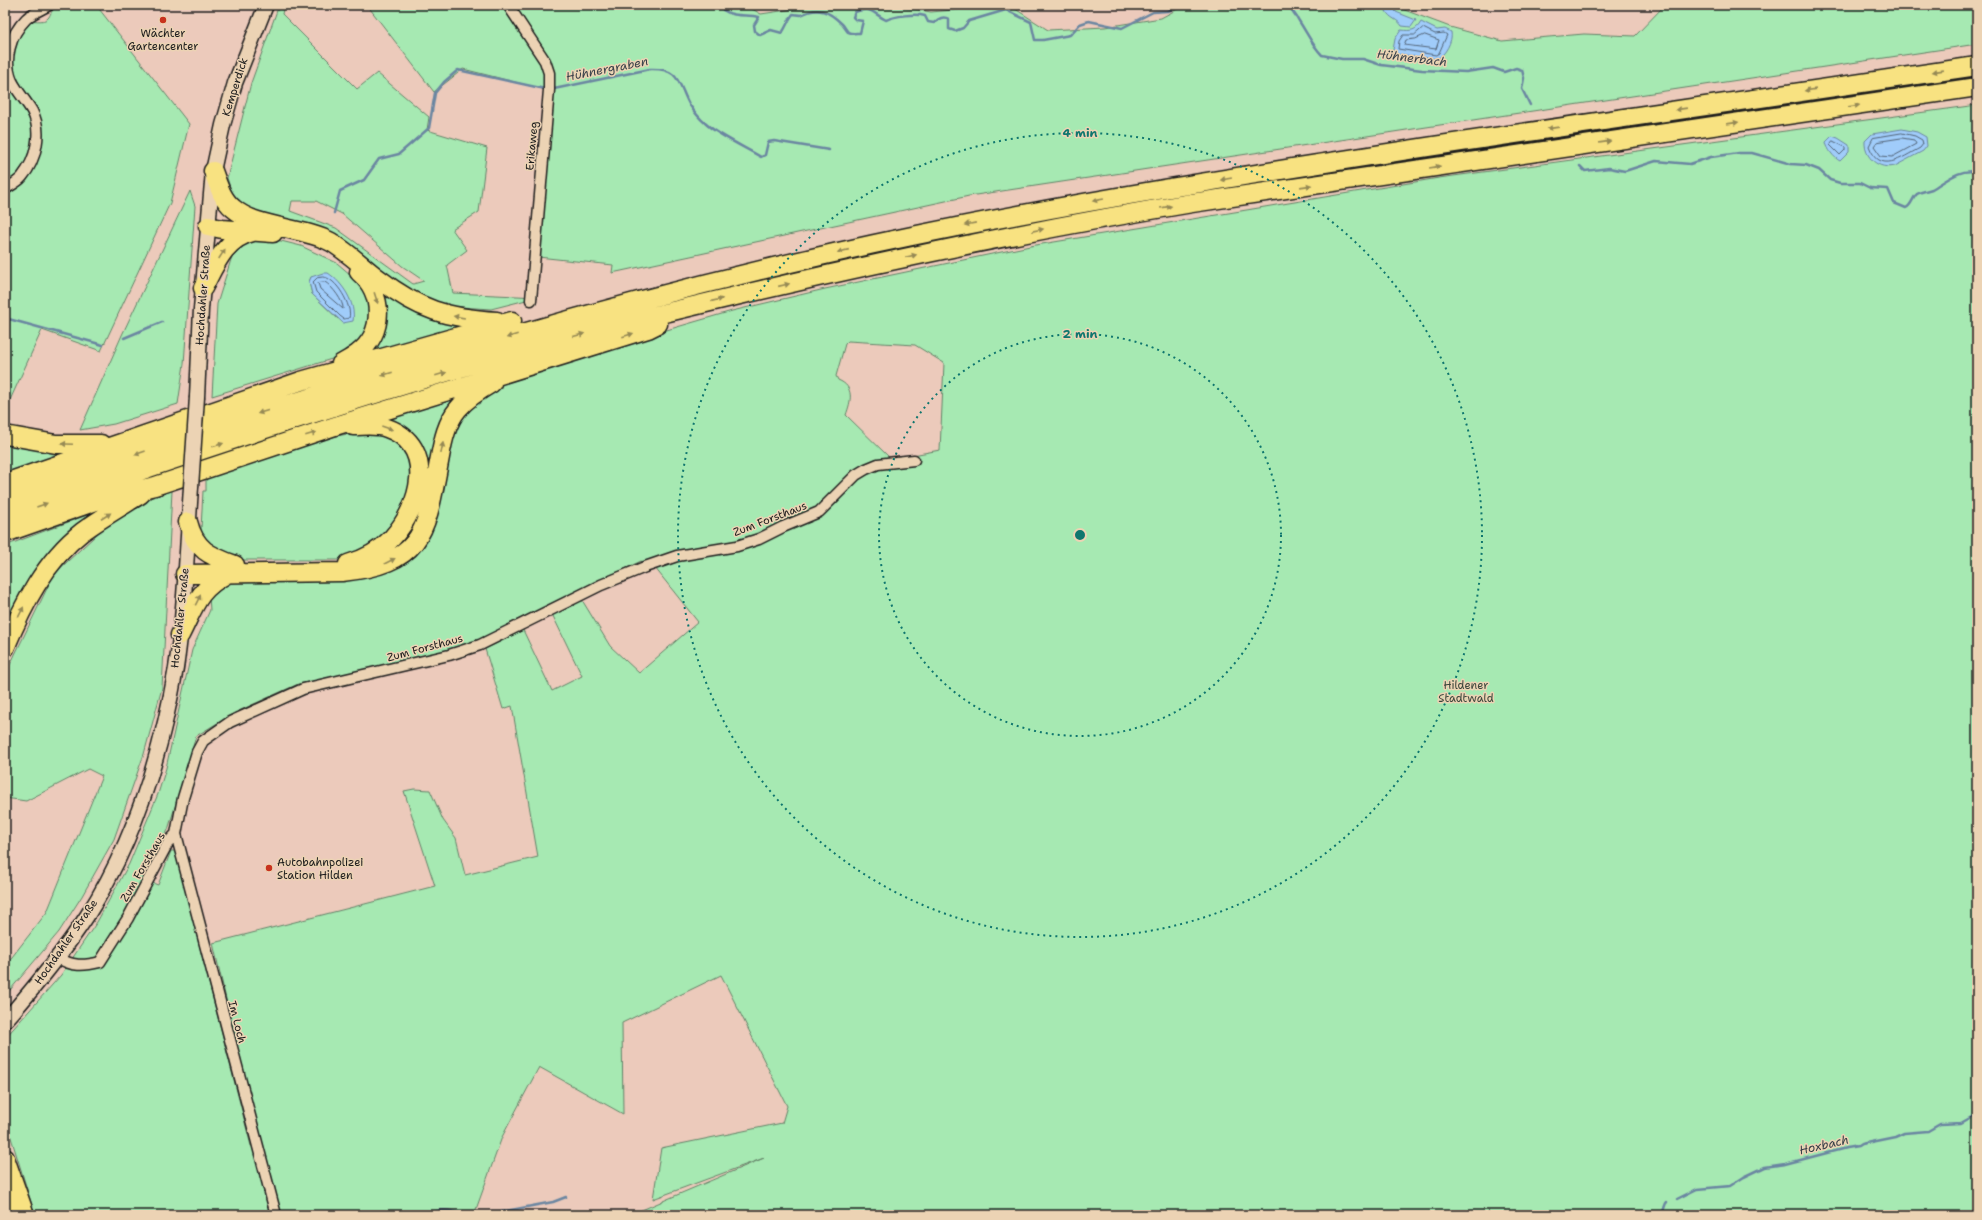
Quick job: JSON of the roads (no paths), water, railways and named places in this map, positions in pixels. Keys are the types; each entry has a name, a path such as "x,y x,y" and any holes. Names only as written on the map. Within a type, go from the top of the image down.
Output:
{"highway":[{"path":"5,500 171,442 293,403 590,314 804,260 919,234 1264,172 1977,66"},
{"path":"5,518 116,478 293,420 541,344 688,307 917,255 1104,218 1268,191 1977,88"},
{"path":"214,171 219,188 232,208 266,227 303,239 335,254 361,274 375,293 379,307 375,332 358,354 322,374"},
{"path":"209,222 222,229 266,227 297,229 330,242 400,294 431,310 463,318 512,321 590,314"},
{"path":"203,288 227,247 235,239 244,234 266,227"},
{"path":"112,496 155,486 335,426 648,329 688,307"},
{"path":"5,483 322,374 512,321"},
{"path":"185,569 348,571 367,569 386,564 401,556 422,532 428,516 444,438 455,414 469,398 513,370"},
{"path":"5,533 233,454 258,443 293,420"},
{"path":"180,634 204,589 231,569 346,564 360,560 377,552 401,527 413,504 420,484 420,469 411,446 396,432 386,427 375,425 335,426"},
{"path":"5,436 56,444 120,444"},
{"path":"5,648 30,596 48,567 62,551 82,532 155,486"},
{"path":"188,522 195,540 200,547 231,569"},
{"path":"5,1144 11,1196 11,1215"},
{"path":"5,1158 11,1196 25,1215"}],"main road":[{"name":"Kemperdick","path":"214,171 223,125 235,83 266,5"},
{"name":"Hochdahler Straße","path":"5,1021 58,957 87,916 106,882 121,854 139,809 164,729 176,666 180,634 197,397 203,288 214,171"}],"street":[{"path":"5,190 22,178 32,162 37,144 37,128 33,113 12,80 8,61 10,42 26,19 49,5"},
{"name":"Erikaweg","path":"508,5 536,46 549,73 549,90 531,300"},
{"name":"Zum Forsthaus","path":"58,957 66,963 83,967 100,962 128,918 170,841 176,834 183,798 197,752 203,741 230,722 303,689 442,657 480,645 601,585 645,567 677,556 737,546 759,539 819,512 856,475 866,469 878,464 914,460"},
{"name":"Im Loch","path":"176,834 276,1215"}],"water":[{"path":"1389,5 1393,5 1396,12 1416,20 1411,27 1402,26 1390,16 1386,11"},
{"path":"1421,22 1437,30 1445,29 1451,32 1450,43 1445,51 1437,59 1396,54 1393,50 1395,39 1401,30 1413,30"},
{"path":"1902,129 1917,132 1926,137 1927,146 1923,151 1895,166 1889,167 1878,164 1870,157 1865,147 1865,141 1872,134"},
{"path":"1832,136 1849,145 1849,152 1840,161 1831,153 1826,142"},
{"path":"328,273 334,277 347,294 352,307 353,321 343,323 312,294 309,282 311,277"}],"waterway":[{"name":"Hühnerbach","path":"723,5 723,10 732,14 759,17 754,25 755,31 760,35 771,30 782,33 793,14 801,15 818,10 828,13 842,24 848,32 851,33 860,33 863,21 856,20 853,17 855,12 861,10 872,11 886,20 900,16 916,15 925,16 928,22 934,23 939,19 945,18 949,19 949,29 955,31 963,28 969,21 1006,10 1031,22 1035,40 1070,35 1080,24 1089,21 1122,28 1153,12 1168,11 1179,6 1190,5"},
{"name":"Hühnerbach","path":"1289,5 1312,43 1322,55 1342,59 1363,59 1381,65 1422,70 1466,72 1493,68 1504,72 1516,68 1522,70 1524,78 1522,89 1530,105"},
{"name":"Hühnergraben","path":"554,89 650,69 660,69 673,74 677,78 689,104 705,123 724,136 761,157 765,155 768,142 774,141 829,150"},
{"name":"Hühnergraben","path":"334,213 340,191 364,180 379,159 399,154 429,128 435,93 444,82 458,70 545,89"},
{"name":"Hühnerbach","path":"1580,166 1585,171 1609,168 1625,171 1656,161 1690,164 1711,157 1739,153 1752,153 1791,164 1806,165 1819,170 1830,180 1840,183 1860,183 1870,188 1888,189 1894,203 1906,208 1910,205 1917,194 1932,189 1948,179 1964,172 1977,172"},
{"name":"Hühnergraben","path":"5,318 103,345"},
{"name":"Hühnergraben","path":"124,338 162,322"},
{"name":"Hoxbach","path":"1677,1199 1697,1189 1730,1186 1744,1177 1765,1167 1785,1164 1861,1144 1895,1137 1904,1133 1928,1131 1940,1124 1961,1123 1977,1114"},
{"path":"484,1215 553,1202 566,1197"},
{"name":"Hoxbach","path":"1641,1215 1655,1215 1661,1213 1667,1202"},
{"path":"428,1215 437,1211 446,1210 463,1215"}],"place":[{"name":"Wächter Gartencenter","path":"163,20"},
{"name":"Autobahnpolizei Station Hilden","path":"269,868"}],"park label":[{"name":"Hildener Stadtwald","path":"1466,691"}]}
